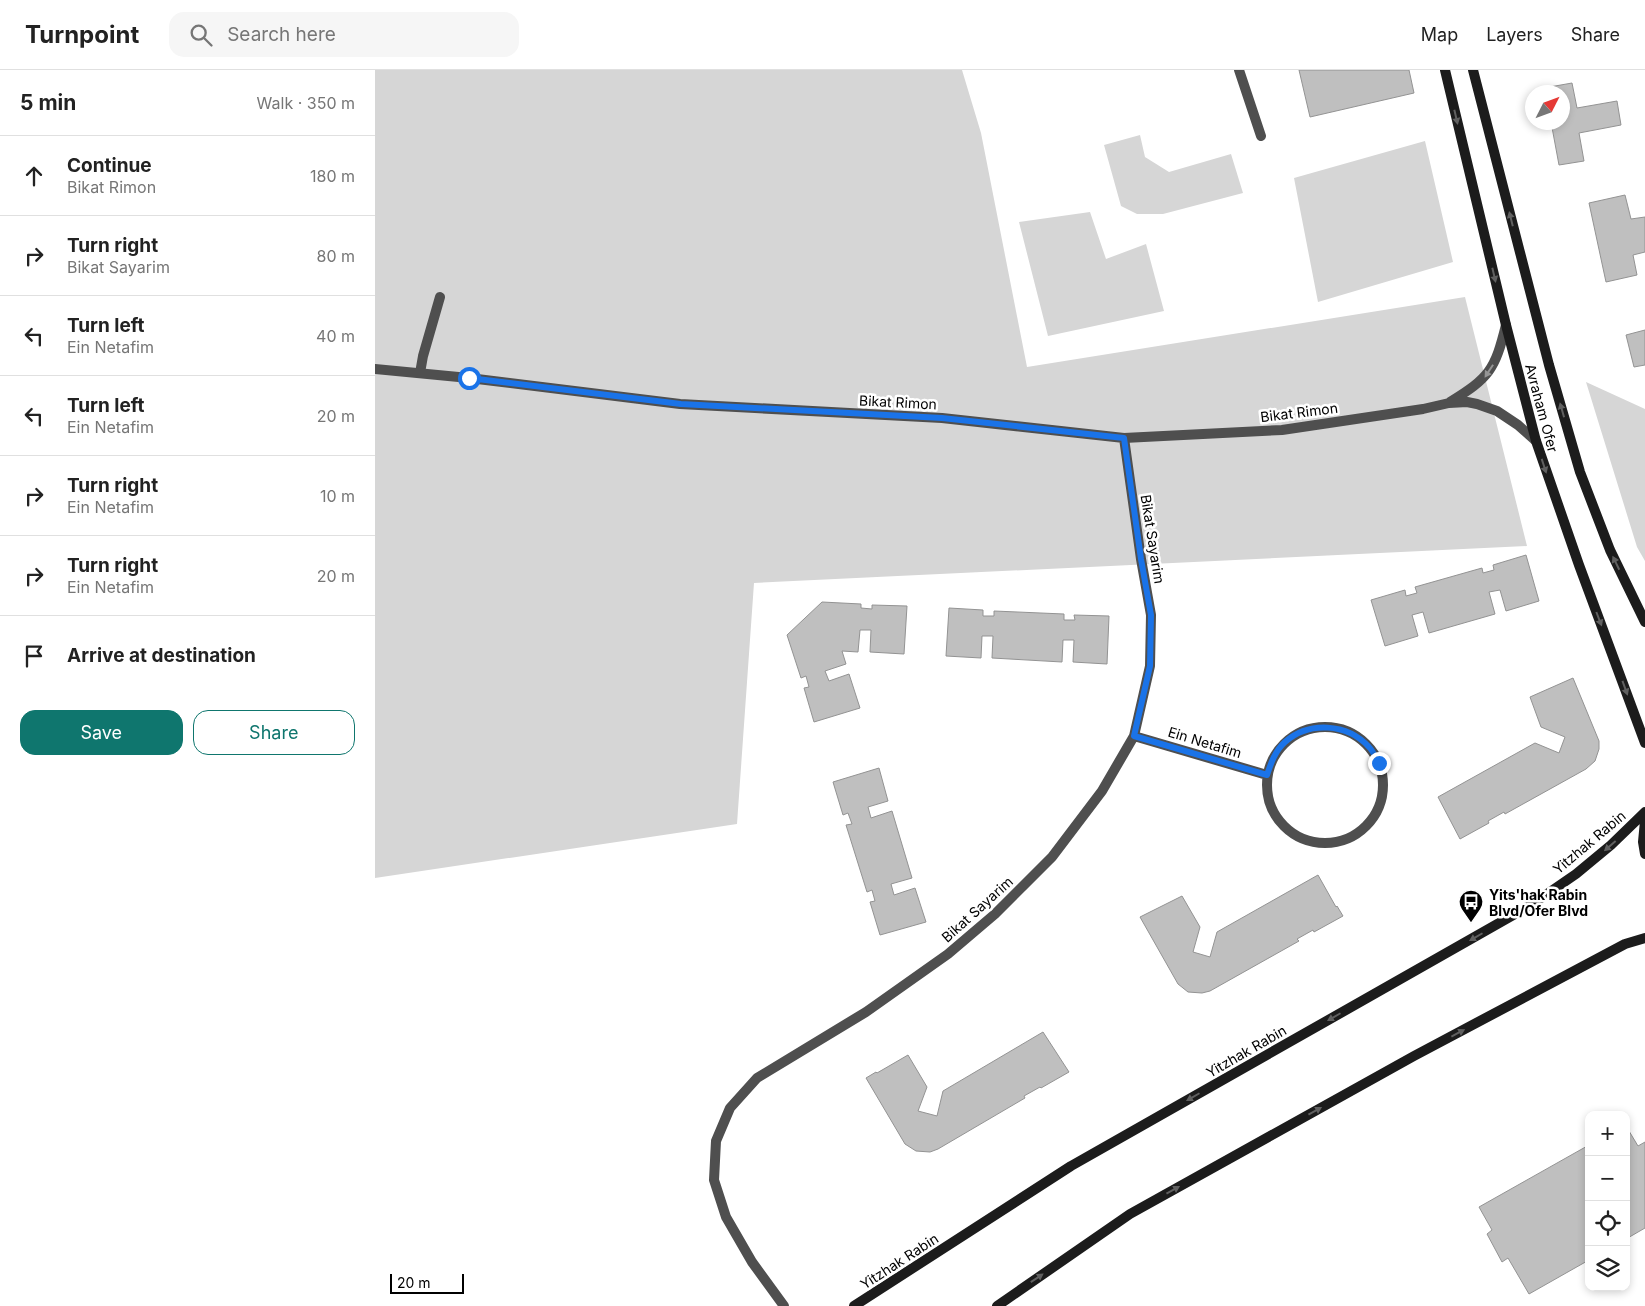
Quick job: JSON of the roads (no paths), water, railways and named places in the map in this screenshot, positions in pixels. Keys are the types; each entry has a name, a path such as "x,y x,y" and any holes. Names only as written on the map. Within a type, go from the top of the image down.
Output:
{"main road":[{"name":"Avraham Ofer","path":"1445,70 1506,325 1536,441 1579,565 1645,743"},
{"name":"Avraham Ofer","path":"1473,70 1549,365 1580,472 1610,550 1645,622"},
{"name":"Yitzhak Rabin","path":"854,1306 1071,1166 1531,905 1576,874 1611,845 1645,812"},
{"path":"1645,821 1643,842 1645,854"},
{"path":"997,1306 1130,1214 1414,1056 1625,944 1645,938"}],"street":[{"path":"1239,70 1261,136"},
{"path":"420,373 440,297"},
{"name":"Bikat Rimon","path":"1449,403 1471,389 1486,375 1497,357 1506,325"},
{"name":"Bikat Rimon","path":"375,369 681,404 942,418 1124,438 1282,430 1423,409 1449,403 1477,404 1497,411 1518,425 1536,441"},
{"name":"Bikat Sayarim","path":"784,1306 752,1262 726,1217 714,1180 716,1141 729,1108 757,1078 866,1012 948,954 995,914 1052,857 1103,791 1134,736 1150,666 1151,615 1124,438"},
{"path":"1318,727 1337,728 1355,735 1369,747 1379,763 1383,781 1381,800 1374,818 1361,832 1343,841 1323,844 1304,840 1287,829 1274,814 1267,795 1267,775 1273,758 1285,742 1300,732 1318,727"},
{"name":"Ein Netafim","path":"1134,736 1267,775"}],"place":[{"name":"Yits'hak Rabin Blvd/Ofer Blvd","path":"1471,923"}]}
